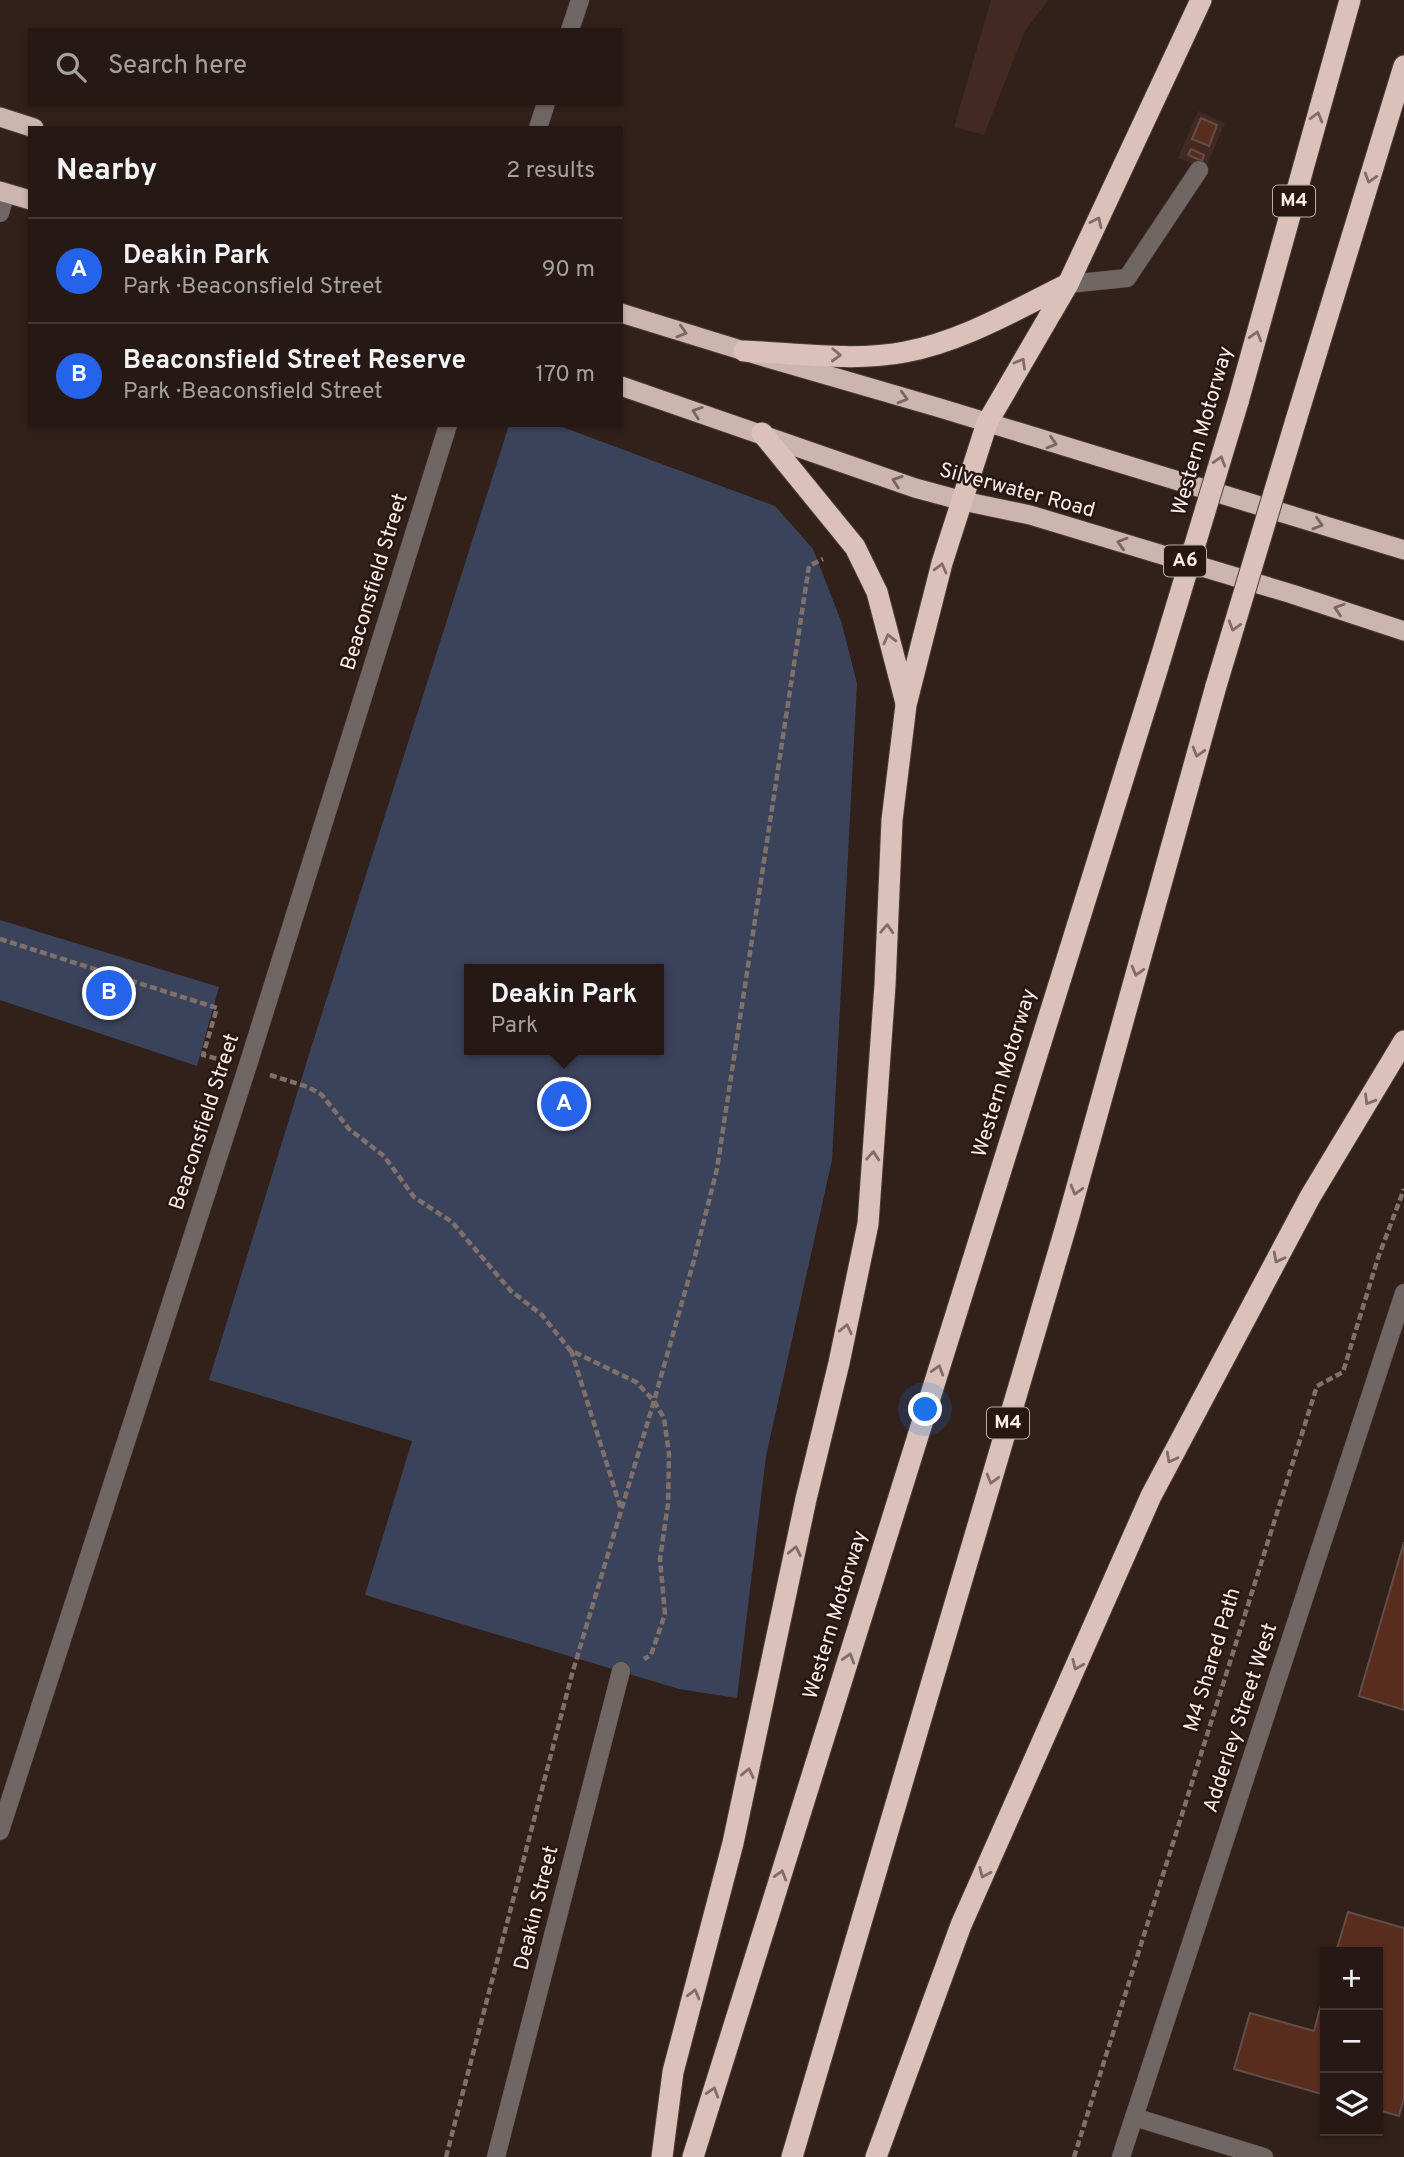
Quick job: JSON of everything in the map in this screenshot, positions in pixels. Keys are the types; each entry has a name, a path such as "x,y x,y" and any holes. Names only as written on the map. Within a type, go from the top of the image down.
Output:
{"highway":[{"path":"662,2157 673,2072 733,1843 868,1224 885,985 892,820 906,705 942,563 987,423 1068,284 1201,0"},
{"name":"Western Motorway","path":"693,2157 1158,667 1238,402 1350,0"},
{"name":"M4","path":"792,2157 1067,1223 1216,686 1404,66"},
{"path":"0,117 28,126"},
{"path":"3,192 28,199"},
{"path":"744,351 850,356 901,353 947,341 984,326 1068,284"},
{"path":"623,314 1404,550"},
{"name":"Silverwater Road","path":"623,387 915,488 1030,515 1292,594 1404,631"},
{"path":"761,433 855,547 877,592 906,705"},
{"path":"876,2157 961,1924 1150,1496 1310,1197 1404,1041"}],"street":[{"path":"571,28 580,0"},
{"path":"539,126 545,105"},
{"path":"1068,284 1127,278 1199,170"},
{"path":"0,213 3,192"},
{"name":"Beaconsfield Street","path":"0,1832 247,1068 447,427"},
{"name":"Adderley Street West","path":"1121,2157 1404,1293"},
{"name":"Deakin Street","path":"496,2157 621,1671"},
{"path":"1134,2117 1264,2157"}],"path":[{"path":"446,2157 572,1674 654,1401 717,1169 809,566 823,559"},
{"path":"0,939 217,1008 203,1055"},
{"path":"294,1083 322,1095 349,1129 384,1156 414,1197 452,1222 511,1291 542,1315 570,1350 622,1510"},
{"name":"M4 Shared Path","path":"1074,2157 1317,1386 1343,1372 1378,1258 1404,1189"},
{"path":"570,1350 636,1382 654,1401 664,1418 669,1454 668,1504 660,1559 665,1614 651,1655 621,1671"}],"shaded area":[{"path":"991,0 1048,0 1025,31 984,135 954,127"},
{"path":"1198,111 1225,123 1205,169 1178,158"},
{"path":"508,427 562,427 775,506 813,549 841,621 857,683 832,1160 766,1456 737,1698 679,1689 365,1595 412,1441 209,1380 311,1048"},
{"path":"0,920 219,987 197,1066 0,1000"}],"building":[{"path":"1201,118 1217,125 1209,146 1192,139"},
{"path":"1191,149 1204,155 1202,161 1188,155"},
{"path":"1404,1542 1404,1710 1359,1696"},
{"path":"1348,1912 1404,1928 1404,2098 1399,2116 1383,2111 1383,1947 1338,1947"},
{"path":"1320,2009 1320,2094 1234,2069 1250,2013 1314,2031"}],"place":[{"name":"Beaconsfield Street Reserve","path":"109,993"},
{"name":"Deakin Park","path":"564,1104"}]}
